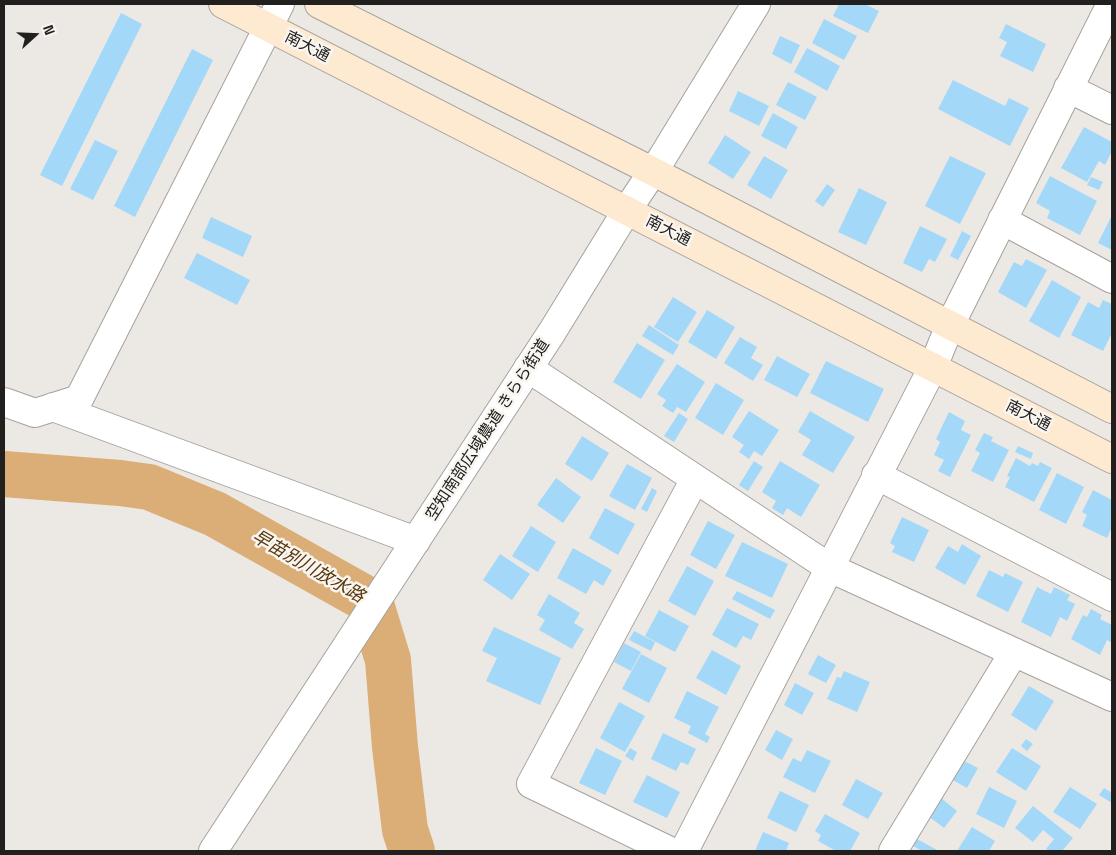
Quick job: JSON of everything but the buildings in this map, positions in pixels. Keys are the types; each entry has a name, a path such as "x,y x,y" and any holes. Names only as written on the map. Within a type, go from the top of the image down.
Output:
{"main road":[{"name":"南大通","path":"223,4 274,15 627,210 1112,459"},
{"path":"319,4 654,172 1112,409"}],"street":[{"name":"空知南部広域農道 きらら街道","path":"213,851 528,368 627,210 654,172 756,4"},
{"path":"684,851 933,367 950,325 1111,4"},
{"path":"4,402 35,413 79,399 274,15"},
{"path":"1068,88 1112,110"},
{"path":"1002,220 1112,279"},
{"path":"528,368 830,568 1112,697"},
{"path":"54,407 416,541"},
{"path":"876,475 1112,597"},
{"path":"670,851 532,784 694,479"},
{"path":"893,851 1014,652"}],"waterway":[{"name":"早苗別川放水路","path":"4,474 149,487 215,514 370,601 388,660 395,747 405,830 412,851"}]}
